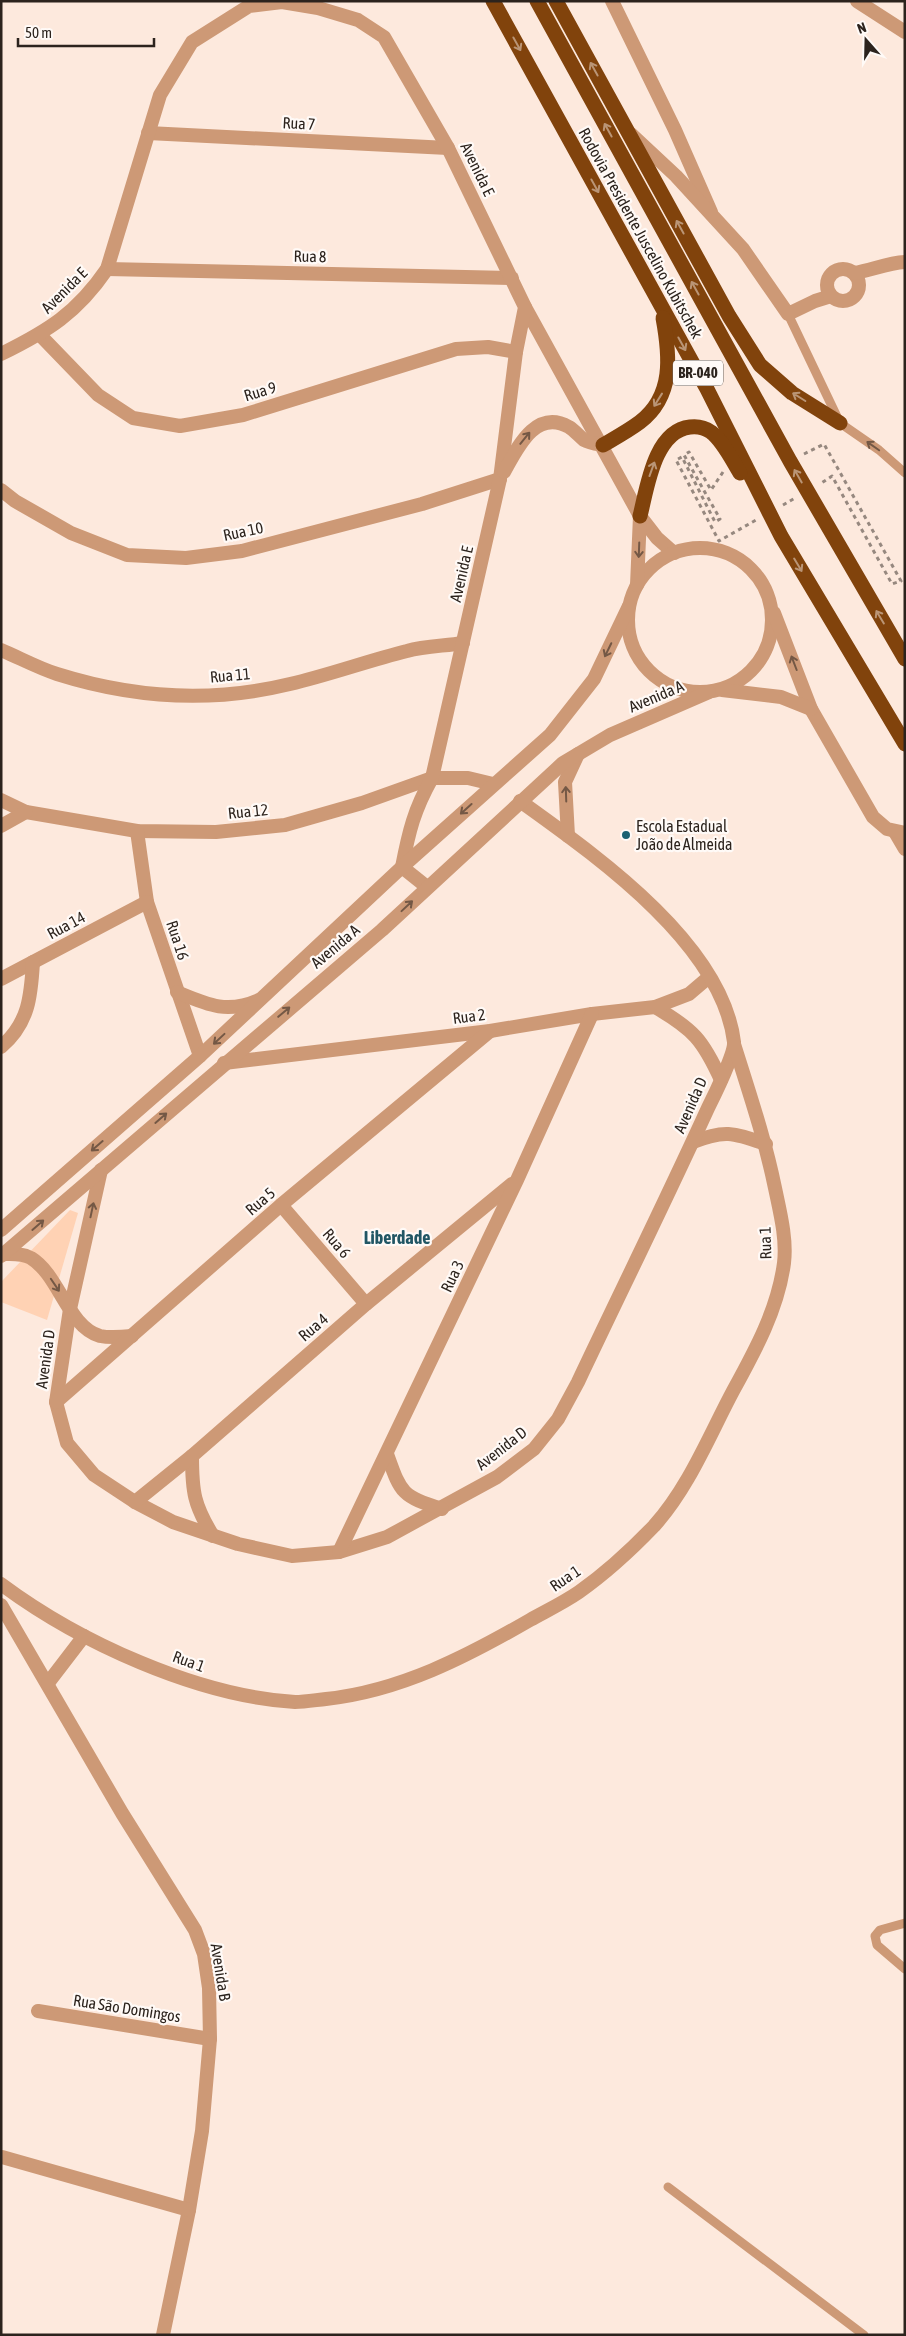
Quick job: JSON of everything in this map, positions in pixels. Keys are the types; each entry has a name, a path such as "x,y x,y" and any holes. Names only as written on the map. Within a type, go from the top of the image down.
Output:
{"highway":[{"name":"Rodovia Presidente Juscelino Kubitschek","path":"493,1 660,302 781,536 905,744"},
{"name":"Rodovia Presidente Juscelino Kubitschek","path":"537,1 790,461 905,659"},
{"path":"556,1 729,316 760,366 792,393 840,423"},
{"path":"603,445 640,422 662,394 668,376 669,361 660,302"},
{"path":"640,516 651,469 662,447 675,433 686,428 699,426 712,433 722,446 781,536"}],"street":[{"path":"612,1 675,130 711,213"},
{"path":"857,1 905,32"},
{"name":"Avenida E","path":"1,354 40,335 70,313 92,291 107,270 160,95 192,42 249,6 282,2 318,8 358,20 384,37 448,148 525,307 516,352 500,479 432,778 418,804 411,823 402,867"},
{"path":"627,130 711,213 743,249 788,314 829,292"},
{"name":"Rua 7","path":"148,133 448,148"},
{"path":"856,277 886,264 905,262"},
{"path":"845,269 856,277 858,289 854,296 847,300 839,300 829,292 828,278 835,271 845,269"},
{"name":"Rua 8","path":"107,270 512,278"},
{"path":"525,307 603,445 640,516 658,538 674,553"},
{"name":"Rua 9","path":"40,335 98,395 133,418 180,426 243,415 456,349 488,347 516,352"},
{"path":"500,479 524,437 534,428 552,422 568,427 586,441 603,445"},
{"name":"Rua 10","path":"1,490 15,501 71,533 127,555 186,558 242,552 422,504 500,479"},
{"path":"640,516 637,585 629,606 628,629 632,643 647,670 672,686 686,691 713,691 782,697 811,709"},
{"path":"637,585 653,566 674,553 698,548 722,552 744,563 761,580 811,709 873,817 887,830 900,832 905,849"},
{"path":"713,691 732,685 752,670 766,650 772,627 770,603"},
{"name":"Avenida A","path":"1,1230 200,1056 402,867 550,735 594,679 629,606"},
{"name":"Rua 11","path":"1,650 55,674 88,683 131,692 182,697 250,692 288,685 409,650 463,643"},
{"name":"Avenida A","path":"3,1255 224,1063 382,930 563,762 610,735 713,691"},
{"path":"568,836 565,782 578,754"},
{"name":"Rua 12","path":"1,800 26,812 138,831 216,832 286,825 362,803 432,778 468,778 494,784"},
{"path":"520,801 615,874 679,934 710,977 726,1010 734,1044"},
{"path":"1,826 26,812"},
{"name":"Rua 16","path":"138,831 147,902 200,1056"},
{"path":"402,867 427,887"},
{"name":"Rua 14","path":"1,980 147,902"},
{"path":"1,1047 13,1037 25,1017 31,996 33,962"},
{"name":"Rua 2","path":"224,1063 490,1031 592,1014 655,1007 689,994 710,977"},
{"path":"177,992 221,1008 243,1007 263,998"},
{"path":"655,1007 684,1024 690,1030 707,1049 721,1080"},
{"name":"Rua 3","path":"339,1552 517,1180 592,1014"},
{"name":"Rua 5","path":"56,1402 282,1205 490,1031"},
{"name":"Avenida D","path":"101,1170 70,1309 56,1402 67,1443 94,1475 135,1502 173,1522 238,1544 292,1556 339,1552 388,1536 497,1477 534,1449 558,1419 693,1142 721,1080 734,1044"},
{"name":"Rua 1","path":"1,1584 45,1614 84,1636 182,1678 235,1694 298,1702 358,1695 411,1679 462,1658 578,1593 619,1561 655,1524 681,1490 756,1348 779,1293 784,1260 781,1213 766,1144 734,1044"},
{"path":"693,1142 714,1133 736,1134 766,1144"},
{"name":"Rua 4","path":"135,1502 192,1456 366,1304 517,1180"},
{"name":"Rua 6","path":"282,1205 366,1304"},
{"path":"3,1255 20,1254 32,1258 49,1277 70,1309 89,1331 101,1336 132,1336"},
{"path":"387,1454 398,1484 406,1495 415,1501 442,1508"},
{"path":"192,1456 192,1488 199,1513 213,1536"},
{"name":"Avenida B","path":"1,1605 122,1813 195,1930 204,1954 209,1988 210,2039 202,2131 163,2335"},
{"path":"48,1683 84,1636"},
{"name":"Rua São Domingos","path":"38,2011 210,2039"},
{"path":"2,2157 188,2210"}],"lane":[{"path":"788,314 840,423 880,450 905,472"},
{"path":"905,1923 880,1930 875,1936 877,1945 905,1968"},
{"path":"668,2188 864,2335"}],"path":[{"path":"790,461 824,444"}],"shaded area":[{"path":"70,1210 78,1213 47,1320 1,1302 1,1282"}],"place":[{"name":"Escola Estadual João de Almeida","path":"626,835"}],"district":[{"name":"Liberdade","path":"397,1238"}]}
